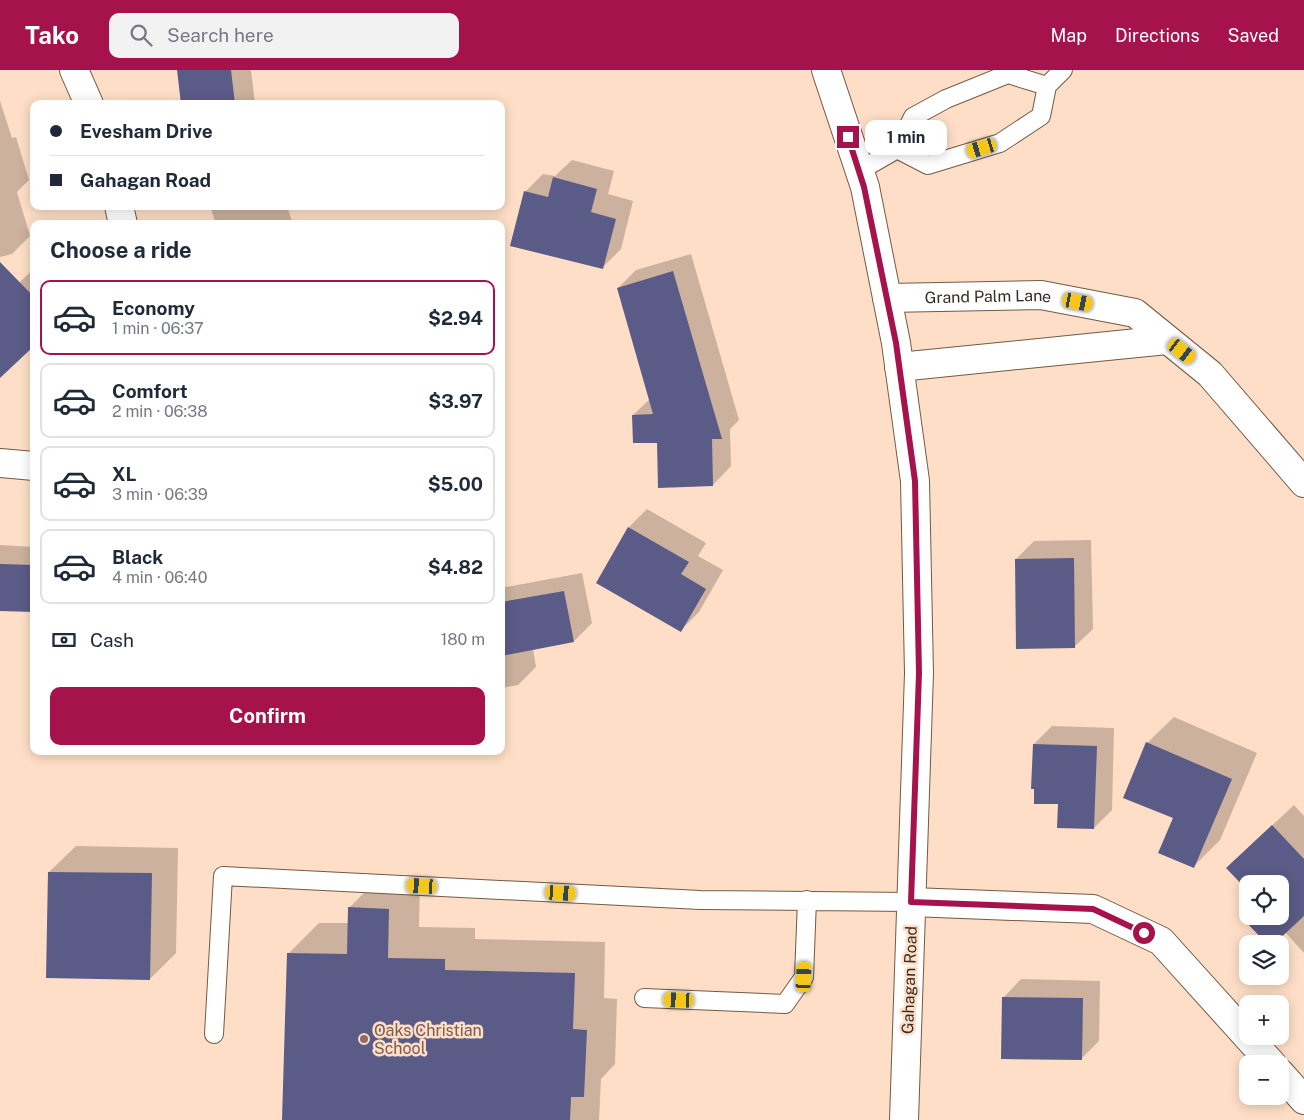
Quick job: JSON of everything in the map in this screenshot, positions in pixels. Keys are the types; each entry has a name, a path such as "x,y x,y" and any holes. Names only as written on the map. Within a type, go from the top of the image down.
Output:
{"street":[{"path":"74,70 87,100"},
{"name":"Gahagan Road","path":"826,70 864,187 899,367 916,490 919,673 904,1120"},
{"name":"Grand Palm Lane","path":"887,298 1041,295 1135,313 1210,374 1304,483"},
{"path":"899,367 1167,340"},
{"path":"0,463 30,466"},
{"path":"911,902 1093,909 1160,941 1264,1055"},
{"path":"1289,1083 1304,1100"}],"lane":[{"path":"897,149 928,165 1000,143 1041,116 1047,86 1063,70"},
{"path":"859,171 897,149 913,117 946,100 1008,74 1047,86"},
{"path":"214,1034 224,876 700,900 911,902"},
{"path":"644,998 785,1004 804,977 808,900"}],"building":[{"path":"177,70 231,70 235,100 181,100"},
{"path":"553,177 597,189 591,212 616,219 603,269 510,246 524,191 548,197"},
{"path":"0,262 30,293 30,350 0,378"},
{"path":"673,271 722,439 712,439 713,486 658,488 657,443 633,443 632,415 653,414 617,288"},
{"path":"628,527 689,562 681,574 706,589 681,632 596,583"},
{"path":"1074,558 1075,648 1016,649 1015,559"},
{"path":"0,564 30,565 30,612 0,611"},
{"path":"564,591 574,642 505,655 505,601"},
{"path":"1146,742 1232,779 1194,868 1158,853 1173,818 1123,798"},
{"path":"1033,744 1097,746 1094,829 1057,828 1058,804 1034,804 1034,789 1031,789"},
{"path":"1272,825 1304,859 1304,916 1284,935 1258,935 1249,925 1289,925 1289,875 1239,875 1239,882 1226,868"},
{"path":"48,872 152,873 150,980 46,978"},
{"path":"348,907 389,909 388,958 445,959 445,970 575,973 573,1029 587,1030 584,1097 571,1097 570,1120 282,1120 287,953 347,954"},
{"path":"1002,997 1083,998 1082,1060 1001,1059"}],"place":[{"name":"Oaks Christian School","path":"364,1039"}],"route":[{"path":"848,137 864,187 896,343 915,481 919,673 911,902 1093,909 1144,933"}]}
